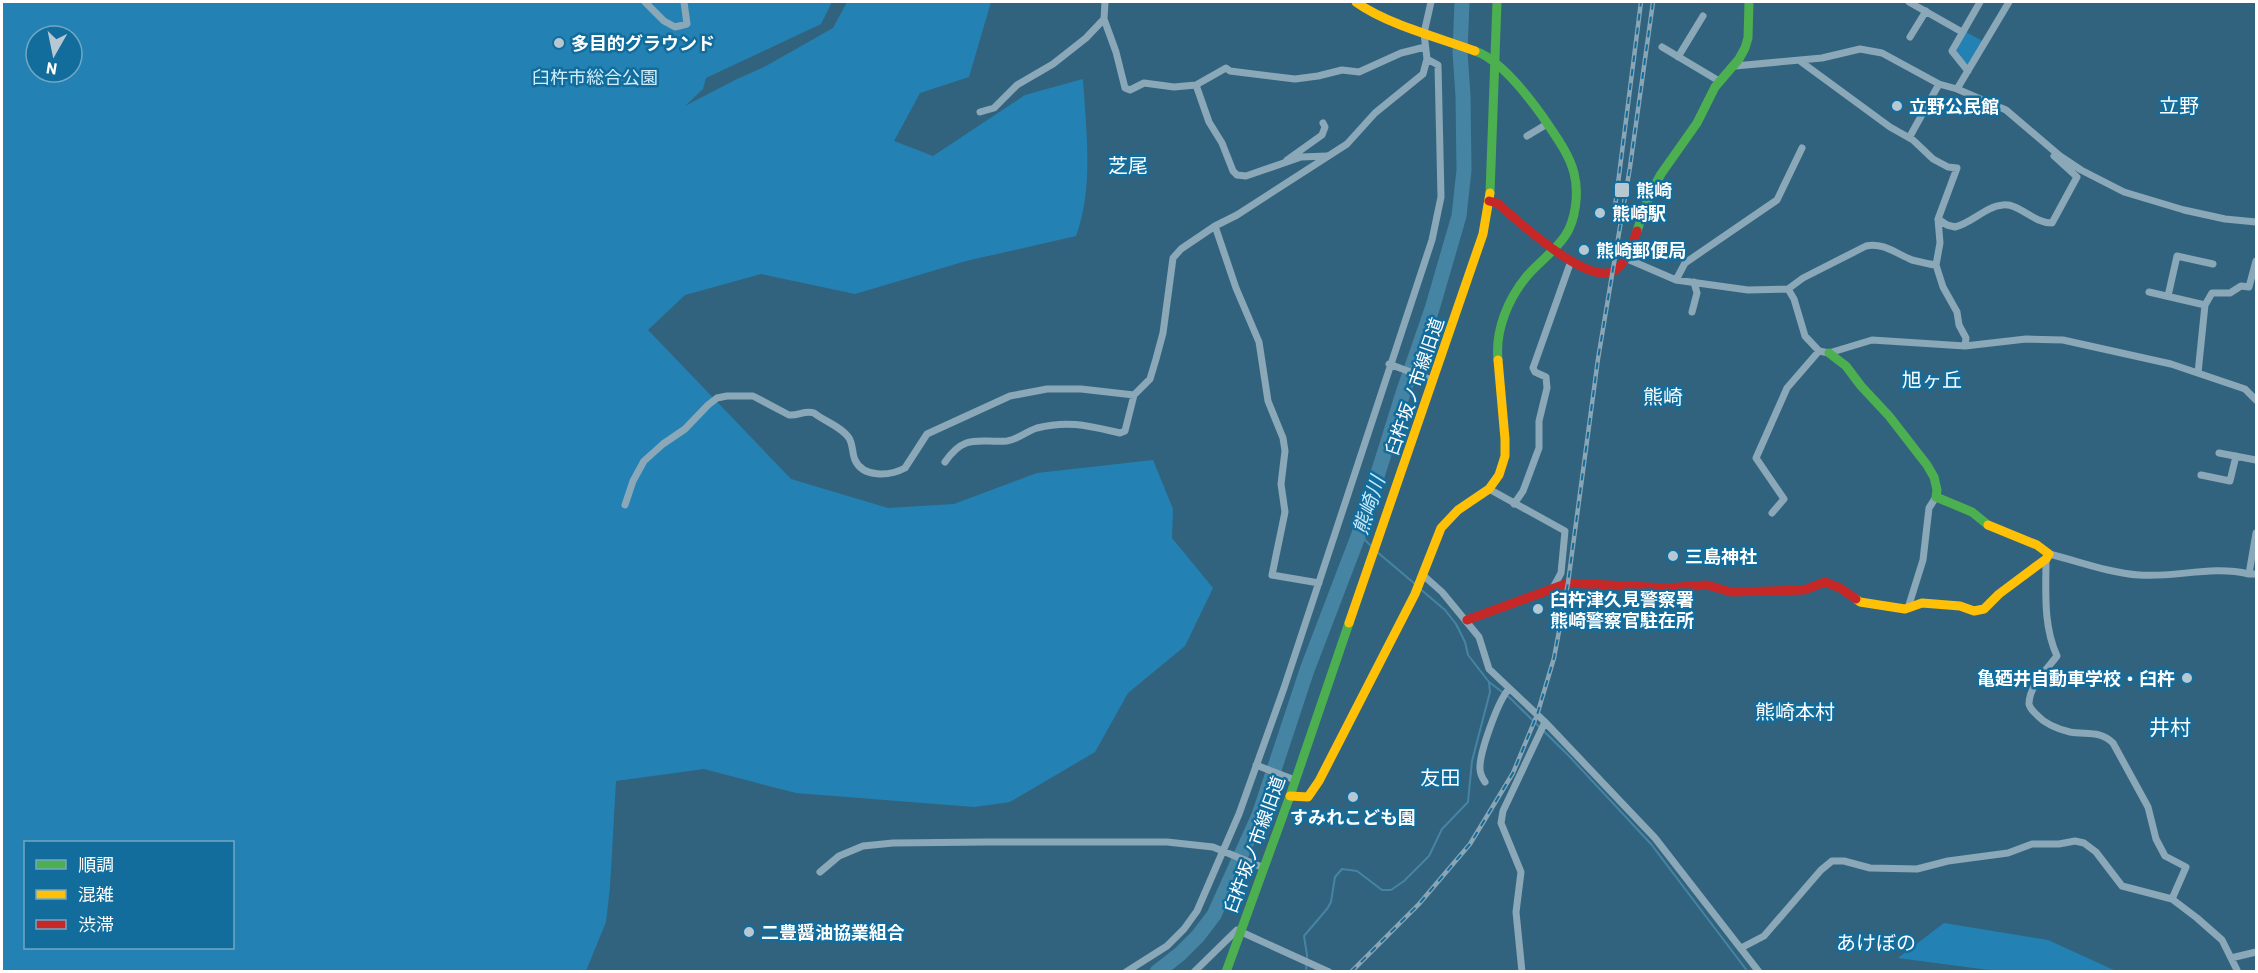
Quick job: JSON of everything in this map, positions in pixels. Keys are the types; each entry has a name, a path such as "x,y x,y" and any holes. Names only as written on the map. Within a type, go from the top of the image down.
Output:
{"street":[{"path":"645,2 664,21 680,27 687,24 684,2"},
{"path":"1106,2 1104,20 1126,89 1130,90 1144,83 1174,87 1196,86 1226,68 1230,71 1289,78 1318,76 1342,69 1361,72 1401,53 1425,47"},
{"path":"1290,796 1305,798 1316,787 1423,578 1441,528 1458,510 1489,489 1498,475 1505,456 1504,418 1497,354 1498,334 1511,298 1527,276 1565,236 1574,212 1576,184 1572,165 1532,102 1495,62 1487,55 1424,33 1364,8 1356,2"},
{"path":"945,462 951,453 969,442 978,439 1009,441 1027,431 1055,424 1073,423 1120,433 1125,431 1134,395 1150,379 1156,359 1163,333 1173,258 1215,226 1237,215 1347,144 1375,113 1423,74 1426,59 1424,33 1431,2"},
{"name":"臼杵坂ノ市線旧道","path":"1226,972 1260,866 1290,796 1292,779 1379,538 1430,379 1483,234 1489,201 1497,2"},
{"path":"1489,201 1497,203 1552,251 1594,270 1607,272 1617,269 1625,258 1650,196 1676,151 1696,123 1719,81 1735,66 1747,42 1749,2"},
{"path":"1909,2 1962,32"},
{"path":"1968,71 1952,51 1980,2"},
{"path":"1957,89 2009,2"},
{"path":"1910,37 1926,11"},
{"path":"1678,57 1703,16"},
{"path":"980,112 994,108 1017,85 1053,64 1086,38 1104,20"},
{"path":"1662,47 1719,81"},
{"path":"1735,66 1800,61 1866,49 1882,53 1939,84 1957,89 2006,110 2050,148 2081,170 2124,192 2184,210 2256,222"},
{"path":"1126,972 1167,946 1191,920 1202,902 1258,766 1373,421 1432,240 1440,207 1442,171 1438,65 1426,59"},
{"path":"1800,61 1890,127 1909,138 1933,159 1948,167 1957,168 1938,219 1940,243 1936,265 1943,287 1957,312 1959,325 1966,338 1965,346"},
{"path":"1909,138 1939,84"},
{"path":"1196,86 1209,122 1237,175 1246,177 1283,163 1310,156 1327,156"},
{"path":"1283,163 1322,135 1325,127 1323,123"},
{"path":"1527,136 1546,125"},
{"path":"1677,280 1685,263 1777,200 1802,148"},
{"path":"1938,219 1947,225 1956,227 1997,206 2006,204 2042,222 2052,223 2077,177 2054,157 2050,148"},
{"path":"1215,226 1236,288 1259,342 1268,401 1283,438 1285,451 1281,484 1285,512 1272,575 1318,583"},
{"path":"1625,258 1677,280 1748,290 1788,289 1803,278 1873,244 1913,260 1936,265"},
{"path":"2168,296 2177,256 2212,264"},
{"path":"1514,504 1523,491 1539,448 1539,421 1546,377 1535,372 1533,368 1571,261"},
{"path":"2198,373 2205,305 2212,292 2230,293 2241,286 2249,287 2256,261"},
{"path":"1692,312 1697,294 1694,282"},
{"path":"1788,289 1794,299 1806,336 1819,351 1829,353 1846,366 1889,416 1934,477 1936,497 1929,508 1923,560 1908,608"},
{"path":"2149,292 2205,305"},
{"path":"1829,353 1872,340 1965,346 2033,339 2063,340 2171,364 2245,389 2256,400"},
{"path":"1772,513 1784,499 1756,459 1787,388 1819,351"},
{"path":"1390,364 1430,379"},
{"path":"625,505 633,481 644,461 685,429 717,398 753,396 789,415 809,412 814,414 849,438 860,468 871,473 886,474 905,468 927,434 1010,396 1047,388 1134,395"},
{"path":"2218,453 2256,460"},
{"path":"2201,475 2230,482 2236,456"},
{"path":"1489,489 1565,531 1561,573 1554,586"},
{"path":"1936,497 1972,512 1985,524 2037,545 2047,556 2137,575 2211,571 2253,574 2256,533"},
{"path":"1467,620 1534,596 1554,586 1568,583 1667,588 1707,585 1731,592 1804,590 1825,582 1840,588 1860,602 1905,609 1922,603 1960,606 1974,611 1984,609 1999,594 2047,556"},
{"path":"2047,556 2045,609 2051,644 2056,656 2035,685 2029,704 2040,718 2054,727 2071,732 2090,732 2106,736 2113,743 2148,807 2156,839 2164,856 2186,867 2172,899"},
{"path":"1423,578 1442,591 1467,620 1479,637 1489,669 1506,692 1544,724 1655,838 1759,972"},
{"path":"1485,783 1480,770 1482,757 1506,692"},
{"path":"1522,972 1516,912 1521,872 1501,823 1503,811 1544,724"},
{"path":"1258,766 1292,779"},
{"path":"1741,948 1764,936 1821,870 1832,861 1844,861 1870,868 1917,869 1947,861 2008,853 2032,844 2059,844 2075,841 2084,843 2096,852 2122,886 2172,899 2222,940 2238,972"},
{"path":"820,872 839,856 863,846 893,843 1167,842 1213,847 1260,866"},
{"path":"1194,972 1230,934 1241,930 1329,972"},
{"path":"2230,958 2256,952"}],"green space":[{"name":"臼杵市総合公園","path":"2,2 832,2 821,24 706,78 703,89 685,106 766,66 833,28 847,2 991,2 969,77 920,93 894,141 933,156 1025,95 1083,79 1087,178 1082,217 1076,236 966,261 855,294 761,274 685,295 648,330 791,479 888,508 954,504 1037,473 1153,460 1173,509 1172,538 1213,588 1185,646 1128,693 1095,752 1010,802 974,807 796,793 704,769 616,781 606,922 586,971 2,972"},
{"path":"1966,32 1984,42 1970,64 1967,64 1956,52"},
{"path":"1944,923 2048,940 2116,971 2004,972 1898,958"}],"waterway":[{"name":"熊崎川","path":"1157,972 1180,954 1214,915 1259,815 1307,670 1359,534 1432,309 1459,216 1464,170 1460,52 1462,2"},
{"path":"1359,534 1372,547"},
{"path":"1376,551 1415,584"},
{"path":"1419,588 1445,610 1456,624 1465,642 1468,655 1489,682 1510,698 1568,755 1651,844 1748,972"},
{"path":"1306,972 1307,955 1304,936 1331,902 1335,877 1342,869 1357,871 1382,890 1391,890 1404,881 1429,856 1442,829 1468,802 1472,761 1490,692 1489,682"}],"railway":[{"path":"1614,215 1641,2"},
{"path":"1351,972 1419,904 1470,844 1513,773 1537,715 1554,658 1568,583 1598,359 1630,167 1653,2"}],"traffic: fast":[{"path":"1490,193 1497,2"},
{"path":"1637,231 1649,196 1661,174 1697,123 1715,87 1739,59 1745,48 1748,38 1749,2"},
{"path":"1475,51 1503,70 1537,108 1569,158 1576,189 1576,206 1569,229 1557,247 1520,285 1504,315 1499,337 1498,360"},
{"path":"1829,353 1846,366 1927,465 1934,477 1936,497 1972,512 1988,525"},
{"path":"1226,972 1290,796 1349,623"}],"traffic: slow":[{"path":"1356,2 1398,24 1475,51"},
{"path":"1349,623 1483,234 1490,193"},
{"path":"1290,796 1308,797 1319,781 1415,594 1441,528 1458,510 1489,489 1499,475 1505,456 1505,439 1498,360"},
{"path":"1856,599 1860,602 1905,609 1922,603 1960,606 1974,611 1984,609 1999,594 2046,559 2049,554 2037,545 1988,525"}],"traffic: jam":[{"path":"1489,201 1497,203 1570,261 1602,273 1618,268 1628,253 1637,231"},
{"path":"1467,620 1568,583 1667,588 1707,585 1731,592 1804,590 1825,582 1840,588 1856,599"}],"place":[{"name":"多目的グラウンド","path":"559,43"},
{"name":"立野公民館","path":"1897,106"},
{"name":"熊崎","path":"1622,190"},
{"name":"熊崎駅","path":"1600,213"},
{"name":"熊崎郵便局","path":"1584,250"},
{"name":"三島神社","path":"1673,556"},
{"name":"臼杵津久見警察署 熊崎警察官駐在所","path":"1538,609"},
{"name":"亀廼井自動車学校・臼杵","path":"2187,678"},
{"name":"すみれこども園","path":"1353,797"},
{"name":"二豊醤油協業組合","path":"749,932"}],"district":[{"name":"立野","path":"2179,105"},
{"name":"芝尾","path":"1128,165"},
{"name":"旭ヶ丘","path":"1932,379"},
{"name":"熊崎","path":"1663,396"},
{"name":"熊崎本村","path":"1795,711"},
{"name":"井村","path":"2170,726"},
{"name":"友田","path":"1440,777"},
{"name":"あけぼの","path":"1876,942"}]}
